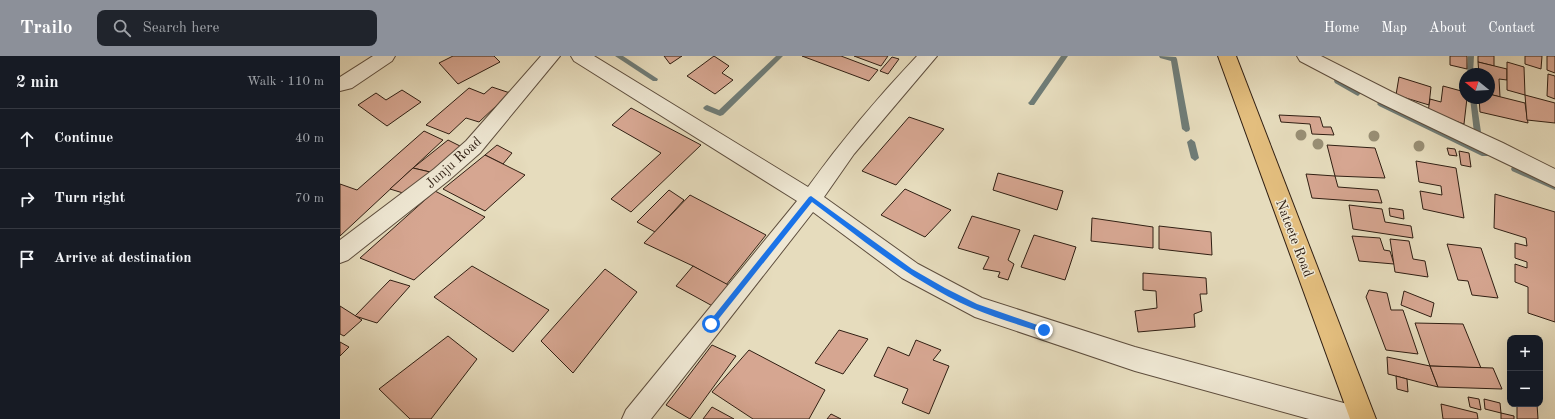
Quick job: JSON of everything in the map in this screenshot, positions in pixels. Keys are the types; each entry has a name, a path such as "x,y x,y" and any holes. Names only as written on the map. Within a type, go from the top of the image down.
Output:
{"main road":[{"name":"Nateete Road","path":"1227,56 1363,419"}],"street":[{"path":"340,84 345,83 386,56"},
{"name":"Junju Road","path":"340,253 441,175 473,147 551,56"},
{"path":"580,56 811,199 910,271 975,306 1136,359 1355,419"},
{"path":"635,419 811,199 848,148 895,91 928,56"},
{"path":"1306,56 1385,97 1496,149 1555,179"}],"building":[{"path":"453,56 494,56 500,62 458,84 439,63"},
{"path":"664,56 682,56 670,64"},
{"path":"714,56 729,66 722,73 733,80 715,94 687,76"},
{"path":"802,56 841,56 878,70 869,81"},
{"path":"854,56 888,56 881,66"},
{"path":"1450,56 1467,56 1467,68 1450,65"},
{"path":"1478,56 1494,56 1494,66 1478,62"},
{"path":"1525,56 1542,56 1541,69 1525,64"},
{"path":"1547,56 1555,56 1555,73 1547,70"},
{"path":"892,57 899,59 888,74 880,71"},
{"path":"1478,62 1507,69 1507,80 1499,79 1500,97 1495,96 1495,68 1478,68"},
{"path":"1507,62 1524,67 1525,95 1507,90"},
{"path":"1548,74 1555,76 1555,99 1547,96"},
{"path":"1399,77 1431,87 1429,105 1396,95"},
{"path":"1443,86 1459,90 1459,104 1466,104 1464,124 1428,112 1430,99 1441,102"},
{"path":"492,87 510,93 479,122 466,118 449,134 426,125 469,88 484,94"},
{"path":"402,90 421,102 387,126 358,105 376,93 386,100"},
{"path":"1525,95 1555,103 1555,123 1527,120"},
{"path":"1495,96 1525,103 1528,123 1480,112 1479,104 1495,104"},
{"path":"631,108 701,145 631,212 611,199 661,153 612,125"},
{"path":"1279,115 1320,117 1323,127 1331,127 1334,135 1312,134 1310,124 1281,122"},
{"path":"909,117 944,129 896,185 862,171"},
{"path":"424,131 443,140 340,236 340,184 357,190"},
{"path":"448,140 462,147 430,172 413,168"},
{"path":"497,145 512,153 503,164 485,155"},
{"path":"1327,145 1375,148 1385,178 1335,176"},
{"path":"1447,148 1455,149 1457,156 1449,155"},
{"path":"1459,151 1469,153 1471,167 1461,165"},
{"path":"485,155 525,175 485,211 443,189"},
{"path":"1416,161 1456,168 1464,218 1423,209 1420,191 1442,195 1441,186 1419,182"},
{"path":"413,168 430,172 403,193 390,189"},
{"path":"998,173 1063,191 1057,210 993,190"},
{"path":"1306,174 1335,176 1338,187 1378,190 1382,203 1312,198"},
{"path":"905,189 951,210 925,237 881,215"},
{"path":"669,190 684,200 655,232 637,222"},
{"path":"435,191 485,217 414,280 360,258"},
{"path":"1495,194 1555,212 1555,322 1528,313 1528,287 1515,282 1515,264 1527,268 1527,262 1515,258 1515,243 1527,246 1526,238 1494,228"},
{"path":"690,195 766,235 726,285 693,266 644,243"},
{"path":"1349,205 1382,209 1385,222 1411,226 1413,238 1353,229"},
{"path":"1389,208 1403,210 1404,219 1390,216"},
{"path":"972,216 1020,230 1008,260 1014,264 1008,280 998,277 1000,272 983,269 989,257 958,248"},
{"path":"1092,218 1153,227 1153,248 1091,241"},
{"path":"1159,226 1211,232 1212,255 1159,249"},
{"path":"1034,235 1076,247 1065,280 1021,267"},
{"path":"1352,236 1380,238 1384,250 1390,251 1394,264 1359,261"},
{"path":"1390,239 1409,241 1413,259 1425,261 1428,277 1395,272"},
{"path":"1447,244 1481,248 1498,298 1472,295 1468,281 1458,280"},
{"path":"472,266 549,310 513,352 434,297"},
{"path":"693,266 734,288 718,309 676,286"},
{"path":"605,269 637,292 573,373 541,341"},
{"path":"1143,273 1206,278 1207,294 1200,294 1202,311 1194,314 1195,327 1138,332 1135,311 1157,308 1156,291 1143,290"},
{"path":"390,280 410,286 377,323 355,316"},
{"path":"1369,290 1387,293 1391,310 1403,310 1418,354 1386,350 1366,297"},
{"path":"1404,291 1434,303 1431,317 1401,305"},
{"path":"340,306 362,320 344,336 340,334"},
{"path":"1415,323 1463,324 1481,368 1430,366"},
{"path":"839,330 868,339 843,374 815,363"},
{"path":"448,336 477,359 431,419 410,419 379,389"},
{"path":"916,340 941,350 933,360 949,366 929,414 902,403 908,389 874,376 888,347 909,356"},
{"path":"340,342 349,347 340,356"},
{"path":"712,345 736,356 690,419 666,405"},
{"path":"749,350 825,390 809,419 753,419 712,392"},
{"path":"1387,357 1430,366 1438,387 1388,374"},
{"path":"1430,366 1493,368 1502,389 1438,387"},
{"path":"1396,376 1407,379 1408,392 1397,389"},
{"path":"1468,397 1479,399 1481,410 1470,407"},
{"path":"1484,399 1500,403 1501,413 1485,409"},
{"path":"1441,404 1477,413 1478,419 1443,419"},
{"path":"712,407 734,419 703,419"},
{"path":"1517,407 1537,407 1538,419 1517,419"},
{"path":"1501,413 1514,416 1514,419 1501,419"},
{"path":"831,414 841,419 827,419"}],"waterway":[{"path":"618,56 655,79"},
{"path":"707,108 720,113 780,56"},
{"path":"1032,103 1065,56"},
{"path":"1162,56 1174,59 1186,129"},
{"path":"1470,68 1471,56"},
{"path":"1337,81 1358,93"},
{"path":"1381,104 1485,154"},
{"path":"1474,104 1478,133 1484,138"},
{"path":"1191,142 1195,158"},
{"path":"1515,169 1555,187"}],"route":[{"path":"711,324 811,199 910,271 942,290 975,306 1044,330"}]}
